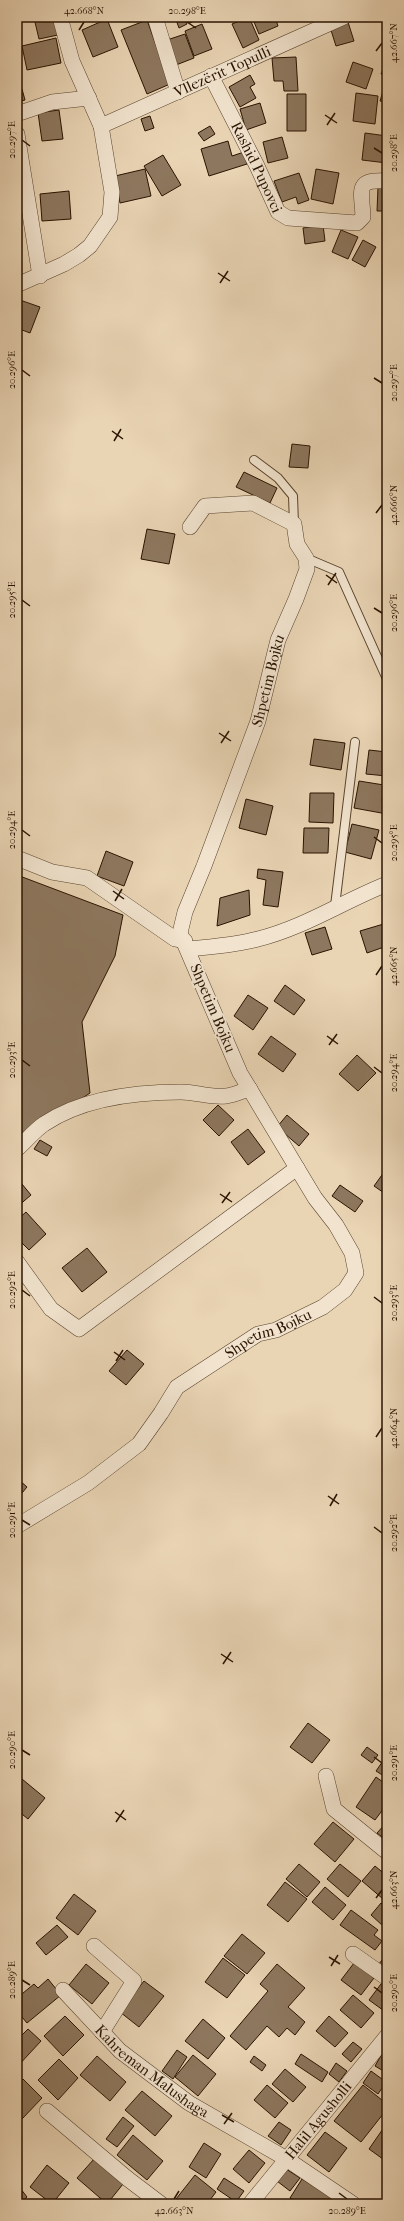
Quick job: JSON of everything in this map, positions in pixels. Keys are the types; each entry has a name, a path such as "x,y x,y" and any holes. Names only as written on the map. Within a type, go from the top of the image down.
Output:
{"street":[{"path":"17,284 40,276 64,264 90,246 110,217 112,192 101,126 72,61 60,17"},
{"path":"155,17 178,92"},
{"name":"Vllezërit Topulli","path":"101,126 178,92 314,23 344,17"},
{"name":"Rashid Pupovci","path":"211,76 257,166 272,202 278,212 288,218 357,223 363,218 362,188 364,183 369,180 387,180"},
{"path":"17,114 52,102 88,98"},
{"path":"17,134 40,276"},
{"path":"190,527 205,506 254,502 294,524 297,544 306,558"},
{"name":"Shpetim Bojku","path":"17,1526 88,1483 139,1444 161,1414 177,1386 258,1334 276,1330 323,1306 345,1290 356,1273 352,1253 336,1225 315,1198 240,1073 180,933 185,912 204,866 258,721 278,640 296,599 306,569 306,558"},
{"path":"17,858 52,872 87,878 186,945"},
{"name":"Shpetim Bojku","path":"186,945 258,939 308,921 335,906 387,884"},
{"path":"17,1149 43,1124 69,1110 102,1101 156,1092 190,1092 202,1095 227,1096 250,1089"},
{"path":"17,1262 52,1309 79,1329 297,1168"},
{"path":"326,1776 334,1809 387,1852"},
{"path":"94,1946 134,1981 102,2032"},
{"path":"353,1954 387,1978"},
{"name":"Kahreman Malushaga","path":"63,1990 120,2051 189,2103 285,2158 353,2204"},
{"name":"Halil Agusholli","path":"250,2204 285,2158 387,2036"},
{"path":"47,2112 128,2179 161,2204"}],"lane":[{"path":"254,460 278,478 293,496 294,524"},
{"path":"306,558 339,572 387,679"},
{"path":"335,906 355,742"}],"building":[{"path":"54,17 58,35 39,39 34,18"},
{"path":"67,17 85,17 68,21"},
{"path":"167,17 175,17 168,20"},
{"path":"175,17 184,17 187,24 179,28"},
{"path":"187,17 202,17 190,23"},
{"path":"249,17 259,40 243,48 232,24"},
{"path":"252,17 275,17 278,26 259,34"},
{"path":"107,19 118,47 93,57 82,30"},
{"path":"147,20 170,84 147,94 121,30"},
{"path":"348,22 354,41 336,46 330,27"},
{"path":"202,24 212,49 194,56 185,31"},
{"path":"185,34 194,58 176,65 167,40"},
{"path":"56,38 61,63 27,70 22,46"},
{"path":"296,57 298,91 284,91 283,81 274,81 272,58"},
{"path":"387,58 387,76 381,74"},
{"path":"353,62 373,69 366,89 346,82"},
{"path":"250,75 255,84 250,87 256,98 240,107 229,87"},
{"path":"387,78 387,103 380,101"},
{"path":"22,89 25,100 17,102 17,90"},
{"path":"356,93 378,96 375,124 353,121"},
{"path":"287,94 306,94 306,131 287,131"},
{"path":"260,103 266,123 246,130 240,109"},
{"path":"59,110 63,139 42,141 38,113"},
{"path":"150,116 154,128 145,131 141,119"},
{"path":"210,126 215,134 204,141 198,133"},
{"path":"365,133 387,136 387,163 362,160"},
{"path":"282,137 288,158 268,163 263,142"},
{"path":"228,141 232,156 244,152 247,164 209,176 201,149"},
{"path":"163,155 181,185 162,196 144,166"},
{"path":"145,169 151,196 120,203 115,176"},
{"path":"316,169 339,173 333,204 311,199"},
{"path":"299,173 309,200 298,204 296,197 282,202 274,181"},
{"path":"378,187 387,187 387,211 377,211"},
{"path":"69,191 71,219 42,221 40,194"},
{"path":"323,225 325,241 305,244 303,228"},
{"path":"341,230 358,237 348,259 332,252"},
{"path":"363,240 376,247 365,267 352,260"},
{"path":"17,299 40,307 30,333 17,328"},
{"path":"292,444 310,446 308,468 289,467"},
{"path":"244,472 277,488 270,503 236,487"},
{"path":"147,529 175,534 169,564 141,559"},
{"path":"314,739 345,743 341,770 310,765"},
{"path":"369,750 387,752 387,776 366,774"},
{"path":"359,781 384,785 382,801 387,802 387,814 354,808"},
{"path":"310,793 334,793 333,823 309,822"},
{"path":"246,799 273,806 266,835 239,828"},
{"path":"352,824 379,830 371,859 345,852"},
{"path":"304,828 329,828 328,853 303,853"},
{"path":"106,851 133,862 124,886 97,876"},
{"path":"258,869 283,872 278,907 263,905 266,880 257,878"},
{"path":"17,875 123,915 115,956 82,1022 90,1093 17,1142"},
{"path":"249,890 250,915 217,926 220,898"},
{"path":"387,923 387,946 367,953 360,931"},
{"path":"325,927 332,949 312,955 305,933"},
{"path":"285,985 305,1000 294,1015 274,1001"},
{"path":"248,995 268,1008 253,1030 234,1016"},
{"path":"271,1036 296,1054 283,1072 258,1054"},
{"path":"357,1055 376,1073 358,1091 339,1074"},
{"path":"218,1105 234,1120 219,1136 203,1120"},
{"path":"287,1115 309,1134 299,1146 277,1127"},
{"path":"248,1129 265,1152 248,1165 231,1142"},
{"path":"40,1140 52,1147 47,1156 34,1149"},
{"path":"387,1168 387,1195 374,1186"},
{"path":"17,1178 31,1195 17,1207"},
{"path":"340,1185 363,1201 355,1212 332,1196"},
{"path":"26,1212 46,1234 29,1250 17,1238 17,1220"},
{"path":"87,1248 107,1272 82,1292 62,1268"},
{"path":"127,1350 144,1364 126,1385 109,1371"},
{"path":"18,1479 27,1487 17,1499 17,1480"},
{"path":"308,1723 330,1740 312,1763 290,1747"},
{"path":"367,1747 378,1755 372,1763 361,1755"},
{"path":"387,1755 387,1778 376,1771"},
{"path":"376,1777 387,1785 387,1804 375,1820 356,1807"},
{"path":"22,1779 45,1798 28,1819 17,1810 17,1786"},
{"path":"333,1822 354,1839 335,1862 314,1844"},
{"path":"387,1822 387,1841 377,1833"},
{"path":"299,1864 320,1882 307,1897 286,1879"},
{"path":"340,1864 361,1881 348,1897 327,1879"},
{"path":"375,1866 387,1876 387,1894 383,1899 362,1881"},
{"path":"285,1882 307,1899 288,1922 267,1905"},
{"path":"325,1887 346,1905 333,1920 312,1902"},
{"path":"74,1894 96,1911 78,1935 56,1918"},
{"path":"381,1903 387,1908 387,1919 382,1925 371,1915"},
{"path":"351,1910 378,1930 374,1935 382,1941 375,1950 340,1925"},
{"path":"57,1925 68,1937 46,1955 36,1943"},
{"path":"242,1934 265,1953 247,1974 224,1956"},
{"path":"387,1954 387,1972 378,1965"},
{"path":"223,1958 245,1975 227,1998 205,1982"},
{"path":"354,1963 374,1978 361,1995 341,1980"},
{"path":"86,1964 109,1983 92,2004 69,1985"},
{"path":"277,1964 305,1988 288,2007 305,2022 295,2035 287,2028 279,2037 267,2026 246,2050 230,2036 268,1991 260,1984"},
{"path":"48,1979 61,1995 27,2023 17,2011 17,1998 34,1984 38,1988"},
{"path":"384,1980 387,1982 387,2013 369,2000"},
{"path":"144,1981 164,1996 139,2027 120,2012"},
{"path":"353,1995 374,2013 361,2028 340,2010"},
{"path":"65,2016 84,2035 63,2056 44,2036"},
{"path":"329,2016 348,2033 335,2047 316,2031"},
{"path":"203,2019 225,2038 208,2059 185,2041"},
{"path":"28,2029 41,2041 17,2067 17,2040"},
{"path":"353,2042 362,2049 351,2062 342,2054"},
{"path":"387,2045 387,2073 375,2066"},
{"path":"177,2050 187,2057 173,2079 162,2071"},
{"path":"301,2054 328,2072 322,2082 295,2064"},
{"path":"193,2055 216,2074 198,2096 175,2077"},
{"path":"97,2056 126,2082 110,2101 80,2075"},
{"path":"254,2056 266,2065 262,2071 250,2062"},
{"path":"59,2059 78,2078 58,2100 38,2080"},
{"path":"336,2063 347,2071 339,2082 329,2074"},
{"path":"285,2069 306,2087 293,2102 272,2084"},
{"path":"371,2071 386,2082 378,2094 363,2083"},
{"path":"23,2079 42,2098 22,2119 17,2115 17,2084"},
{"path":"267,2085 288,2103 275,2118 254,2100"},
{"path":"363,2085 387,2104 387,2109 361,2142 334,2121"},
{"path":"142,2091 172,2116 155,2136 125,2110"},
{"path":"123,2117 134,2126 117,2147 106,2139"},
{"path":"279,2122 291,2130 281,2145 268,2136"},
{"path":"387,2123 387,2162 369,2149"},
{"path":"325,2132 347,2148 329,2172 307,2155"},
{"path":"133,2135 163,2161 147,2180 117,2155"},
{"path":"204,2143 221,2154 206,2178 189,2167"},
{"path":"249,2150 265,2163 249,2183 233,2169"},
{"path":"94,2159 123,2184 107,2204 77,2178"},
{"path":"47,2165 69,2183 52,2204 30,2187"},
{"path":"283,2167 300,2178 290,2191 273,2178"},
{"path":"195,2175 216,2192 207,2204 183,2204 176,2199"},
{"path":"224,2178 244,2191 236,2202 217,2189"},
{"path":"302,2179 343,2204 299,2204 290,2198"},
{"path":"17,2184 27,2197 19,2204 17,2204"}]}
